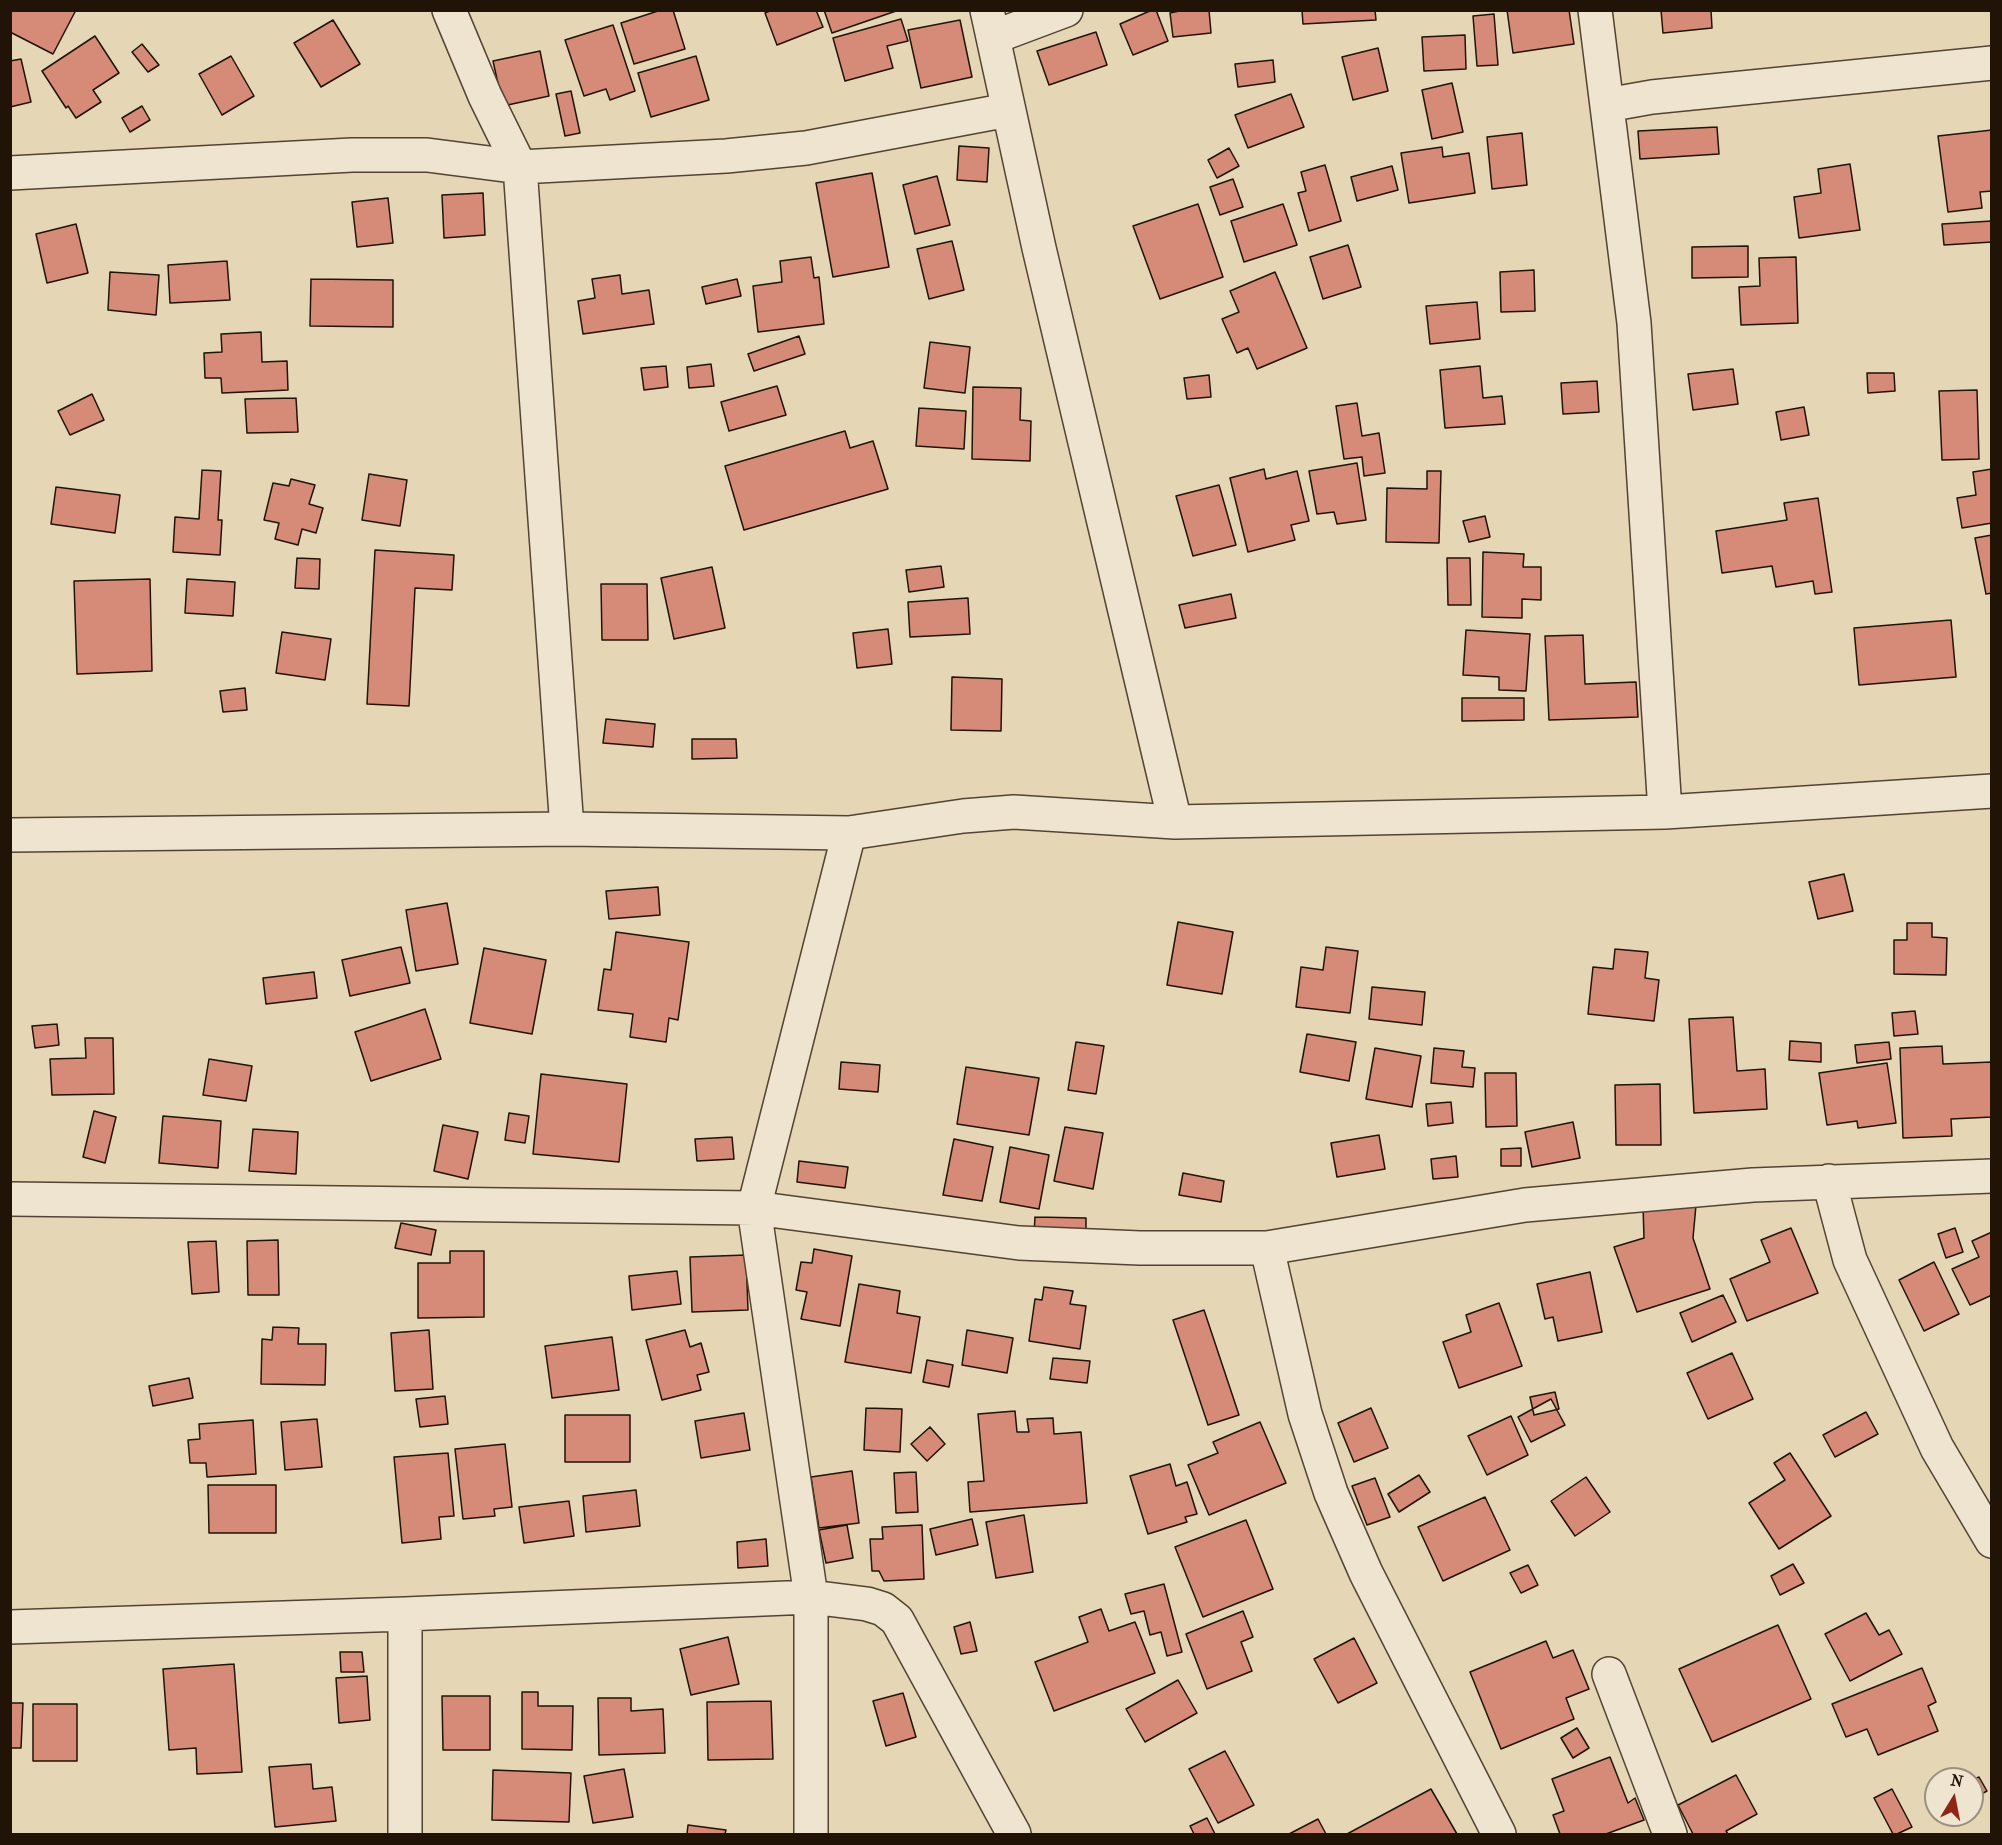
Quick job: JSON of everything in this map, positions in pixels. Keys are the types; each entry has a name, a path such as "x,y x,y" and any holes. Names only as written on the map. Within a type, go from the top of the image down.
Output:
{"street":[{"path":"449,10 485,96 520,167 567,829"},
{"path":"1066,10 991,24 1008,110 1175,822"},
{"path":"1595,10 1634,323 1665,812"},
{"path":"1607,105 1652,97 1992,63"},
{"path":"10,173 352,154 427,155 520,167 726,156 806,148 1008,110"},
{"path":"10,835 567,829 849,833 963,816 1014,812 1175,822 1665,812 1992,791"},
{"path":"811,1834 811,1597 754,1208 849,833"},
{"path":"10,1200 754,1208 1019,1243 1140,1248 1268,1248 1525,1205 1753,1185 1992,1176"},
{"path":"1829,1181 1850,1260 1937,1448 1992,1541"},
{"path":"1268,1248 1305,1414 1331,1493 1366,1573 1499,1834"},
{"path":"10,1627 811,1597 867,1604 883,1609 897,1620 1014,1834"},
{"path":"405,1614 405,1834"},
{"path":"1609,1674 1670,1834"}],"building":[{"path":"10,10 76,10 53,54 10,32"},
{"path":"661,10 673,10 685,49 634,64 621,23"},
{"path":"772,10 816,10 823,27 777,45 765,13"},
{"path":"824,10 899,10 832,33"},
{"path":"1156,10 1168,41 1133,55 1120,24"},
{"path":"1184,10 1209,10 1211,33 1173,37 1170,13"},
{"path":"1302,10 1375,10 1376,20 1303,24"},
{"path":"1507,10 1569,10 1574,44 1513,53"},
{"path":"1661,10 1711,10 1712,28 1663,33"},
{"path":"1494,14 1498,65 1477,66 1473,16"},
{"path":"901,19 908,41 887,46 893,68 845,81 833,38"},
{"path":"333,20 360,64 321,87 294,43"},
{"path":"960,20 972,77 921,88 908,30"},
{"path":"613,25 635,91 610,100 606,89 584,96 565,40"},
{"path":"1096,32 1107,65 1049,85 1037,51"},
{"path":"1465,35 1466,69 1424,71 1422,37"},
{"path":"95,36 119,73 93,90 101,102 76,118 68,106 66,108 42,71"},
{"path":"142,44 159,65 148,72 132,52"},
{"path":"1378,48 1388,91 1353,100 1342,57"},
{"path":"540,51 549,96 503,106 493,61"},
{"path":"231,56 254,96 222,115 199,74"},
{"path":"696,56 709,100 651,117 638,73"},
{"path":"21,59 31,102 10,107 10,61"},
{"path":"1273,60 1275,82 1238,87 1235,64"},
{"path":"1452,83 1463,132 1432,139 1422,90"},
{"path":"571,91 580,133 565,136 556,94"},
{"path":"1291,94 1304,127 1248,148 1235,115"},
{"path":"142,106 150,120 130,132 122,118"},
{"path":"1717,127 1719,154 1640,159 1638,131"},
{"path":"1992,130 1992,191 1980,192 1982,208 1948,212 1938,136"},
{"path":"1522,133 1527,185 1492,189 1487,137"},
{"path":"959,146 989,148 987,182 957,180"},
{"path":"1442,147 1443,157 1469,153 1475,193 1409,203 1401,153"},
{"path":"1229,148 1239,166 1217,178 1208,160"},
{"path":"1850,164 1860,230 1799,238 1794,197 1821,193 1818,169"},
{"path":"1325,165 1341,221 1309,231 1298,193 1306,191 1301,172"},
{"path":"1392,166 1398,190 1357,201 1351,177"},
{"path":"872,173 889,267 833,277 816,183"},
{"path":"937,176 950,225 915,234 903,185"},
{"path":"1233,179 1243,207 1220,215 1210,187"},
{"path":"483,193 485,235 444,238 442,195"},
{"path":"388,198 393,243 357,247 352,202"},
{"path":"1198,204 1223,277 1160,299 1133,226"},
{"path":"1283,204 1297,245 1244,262 1231,221"},
{"path":"1992,221 1992,242 1944,245 1942,224"},
{"path":"76,224 88,273 47,283 36,234"},
{"path":"952,241 964,290 929,299 917,249"},
{"path":"1348,245 1361,287 1323,299 1310,257"},
{"path":"1748,246 1748,277 1692,278 1692,247"},
{"path":"811,257 814,278 819,277 824,324 758,332 753,286 782,282 780,261"},
{"path":"1796,257 1798,323 1741,325 1739,287 1760,286 1759,258"},
{"path":"227,261 230,300 170,303 168,265"},
{"path":"1534,270 1535,311 1501,312 1500,272"},
{"path":"110,272 159,275 156,315 108,310"},
{"path":"1275,272 1307,348 1257,369 1248,348 1237,353 1222,319 1239,312 1230,291"},
{"path":"620,275 622,294 649,290 654,324 583,334 578,301 595,298 592,279"},
{"path":"311,279 393,280 393,327 310,326"},
{"path":"737,279 741,296 706,304 702,287"},
{"path":"1477,302 1480,339 1430,344 1426,306"},
{"path":"261,332 262,362 287,361 288,390 222,393 221,378 205,378 204,353 222,352 221,334"},
{"path":"799,336 805,354 754,371 748,354"},
{"path":"930,342 970,347 965,393 924,388"},
{"path":"711,364 714,386 689,388 687,367"},
{"path":"666,366 668,387 644,390 641,368"},
{"path":"1480,366 1483,398 1502,396 1505,424 1445,428 1440,370"},
{"path":"1733,369 1738,404 1693,410 1688,374"},
{"path":"1867,373 1894,373 1895,391 1868,393"},
{"path":"1209,375 1211,397 1187,399 1184,378"},
{"path":"1597,381 1599,412 1563,414 1561,383"},
{"path":"777,386 786,415 729,431 721,402"},
{"path":"973,387 1021,388 1020,420 1031,421 1030,461 972,459"},
{"path":"1977,390 1979,459 1942,460 1939,391"},
{"path":"92,394 104,420 70,435 58,411"},
{"path":"296,398 298,432 247,433 245,399"},
{"path":"1357,403 1362,436 1379,433 1385,473 1364,476 1362,457 1344,459 1336,406"},
{"path":"1804,407 1809,435 1781,440 1776,412"},
{"path":"919,408 966,411 964,449 916,446"},
{"path":"845,431 850,448 873,441 888,489 744,530 725,466"},
{"path":"1357,463 1366,520 1337,524 1334,512 1317,514 1309,471"},
{"path":"1264,469 1266,479 1297,471 1309,521 1291,525 1295,540 1248,552 1230,478"},
{"path":"1992,469 1992,523 1962,528 1957,498 1976,495 1973,472"},
{"path":"202,470 221,471 218,520 222,520 220,555 173,552 175,517 199,519"},
{"path":"1427,471 1441,471 1439,543 1386,542 1387,488 1427,489"},
{"path":"369,474 407,480 400,526 362,520"},
{"path":"291,479 315,485 309,504 323,508 316,533 302,529 298,545 275,539 279,523 264,520 273,483 289,486"},
{"path":"1219,485 1236,545 1193,556 1176,496"},
{"path":"56,487 120,495 115,533 51,524"},
{"path":"1818,498 1832,592 1815,594 1813,581 1776,587 1772,566 1722,573 1716,531 1787,520 1784,503"},
{"path":"1485,516 1490,537 1469,542 1463,521"},
{"path":"1992,535 1992,593 1986,594 1975,538"},
{"path":"375,550 454,555 452,590 415,588 409,706 367,704"},
{"path":"1483,552 1524,554 1523,567 1541,567 1541,600 1522,599 1522,618 1482,617"},
{"path":"297,558 320,559 319,589 295,588"},
{"path":"1447,558 1470,558 1471,605 1448,605"},
{"path":"941,566 944,587 909,592 906,570"},
{"path":"712,567 725,628 674,639 661,578"},
{"path":"150,579 152,671 77,674 74,581"},
{"path":"187,579 235,582 233,616 185,613"},
{"path":"601,584 647,584 648,640 602,640"},
{"path":"1231,594 1236,618 1185,628 1179,605"},
{"path":"968,598 970,634 910,637 908,602"},
{"path":"1951,620 1956,677 1859,685 1854,628"},
{"path":"888,629 892,664 857,668 853,633"},
{"path":"1466,630 1530,634 1526,691 1499,690 1499,677 1463,675"},
{"path":"282,632 331,639 325,680 276,673"},
{"path":"1583,635 1585,684 1636,682 1638,717 1549,720 1545,636"},
{"path":"952,677 1002,679 1001,731 951,730"},
{"path":"245,688 247,710 223,712 220,691"},
{"path":"1462,698 1524,698 1524,720 1462,721"},
{"path":"606,719 655,724 653,747 603,743"},
{"path":"692,739 736,739 737,758 692,759"},
{"path":"1844,874 1853,911 1818,919 1809,882"},
{"path":"658,887 660,915 609,919 606,891"},
{"path":"447,903 458,964 416,971 406,910"},
{"path":"1178,922 1233,932 1222,994 1167,985"},
{"path":"1907,923 1932,923 1932,937 1947,938 1946,975 1894,974 1894,940 1907,940"},
{"path":"616,932 689,942 678,1020 669,1018 666,1042 630,1037 633,1014 598,1010 604,969 611,970"},
{"path":"401,947 410,983 350,996 342,960"},
{"path":"1326,947 1358,951 1350,1013 1296,1007 1301,967 1323,970"},
{"path":"484,948 546,960 532,1034 470,1023"},
{"path":"1615,949 1648,952 1645,978 1659,980 1654,1021 1588,1014 1593,967 1613,969"},
{"path":"314,972 317,998 266,1004 263,978"},
{"path":"1372,987 1425,992 1422,1025 1369,1019"},
{"path":"425,1009 441,1059 371,1081 355,1032"},
{"path":"1915,1011 1918,1034 1894,1036 1892,1013"},
{"path":"1733,1017 1737,1071 1765,1069 1767,1109 1694,1113 1689,1019"},
{"path":"57,1024 59,1045 35,1048 32,1026"},
{"path":"1307,1034 1356,1042 1349,1081 1300,1072"},
{"path":"85,1038 113,1038 114,1094 52,1095 50,1059 86,1058"},
{"path":"1790,1041 1821,1043 1821,1062 1789,1060"},
{"path":"1076,1042 1104,1046 1096,1094 1068,1090"},
{"path":"1889,1042 1891,1059 1857,1063 1855,1045"},
{"path":"1942,1046 1943,1064 1992,1062 1992,1117 1951,1119 1952,1136 1903,1138 1900,1048"},
{"path":"1375,1048 1421,1056 1412,1107 1366,1099"},
{"path":"1434,1048 1464,1051 1462,1067 1475,1068 1473,1087 1431,1083"},
{"path":"209,1059 252,1066 246,1101 203,1095"},
{"path":"841,1062 880,1065 878,1092 839,1089"},
{"path":"1887,1063 1896,1123 1858,1128 1857,1121 1827,1125 1819,1073"},
{"path":"966,1067 1039,1078 1029,1135 957,1124"},
{"path":"1485,1073 1516,1073 1517,1126 1486,1127"},
{"path":"541,1074 627,1084 619,1162 533,1154"},
{"path":"1660,1084 1661,1145 1616,1145 1615,1085"},
{"path":"1451,1102 1453,1123 1428,1126 1426,1104"},
{"path":"94,1111 116,1117 105,1163 83,1157"},
{"path":"509,1113 529,1116 525,1143 505,1140"},
{"path":"163,1116 221,1121 218,1168 159,1163"},
{"path":"1573,1122 1580,1158 1532,1167 1525,1132"},
{"path":"443,1125 478,1132 468,1179 434,1171"},
{"path":"1065,1127 1103,1133 1093,1189 1054,1181"},
{"path":"253,1129 298,1132 296,1174 249,1171"},
{"path":"1379,1135 1385,1169 1337,1177 1331,1143"},
{"path":"732,1137 734,1159 697,1161 695,1139"},
{"path":"954,1139 993,1147 982,1201 943,1195"},
{"path":"1010,1147 1049,1155 1039,1209 1000,1202"},
{"path":"1521,1148 1521,1166 1501,1166 1501,1149"},
{"path":"1456,1156 1458,1177 1433,1179 1431,1159"},
{"path":"799,1161 848,1167 845,1188 797,1182"},
{"path":"1183,1173 1224,1181 1221,1202 1179,1195"},
{"path":"1643,1205 1696,1205 1693,1238 1710,1289 1637,1312 1614,1247 1644,1238"},
{"path":"1035,1217 1086,1218 1086,1235 1034,1234"},
{"path":"401,1223 436,1230 431,1255 395,1248"},
{"path":"1791,1228 1818,1293 1747,1321 1730,1279 1770,1262 1761,1240"},
{"path":"1955,1228 1963,1252 1946,1258 1938,1234"},
{"path":"1992,1232 1992,1295 1970,1305 1952,1269 1979,1257 1972,1241"},
{"path":"278,1240 279,1295 248,1295 247,1241"},
{"path":"216,1241 219,1292 192,1294 188,1242"},
{"path":"814,1249 852,1256 840,1326 801,1319 807,1292 796,1290 801,1262 812,1263"},
{"path":"450,1251 484,1251 484,1317 418,1318 418,1263 450,1263"},
{"path":"746,1255 748,1310 692,1312 690,1257"},
{"path":"1934,1262 1959,1314 1924,1331 1899,1280"},
{"path":"677,1271 681,1304 632,1310 629,1276"},
{"path":"1590,1272 1602,1332 1558,1341 1553,1317 1545,1319 1537,1284"},
{"path":"859,1284 900,1291 897,1313 920,1317 911,1373 845,1362"},
{"path":"1044,1287 1073,1291 1070,1304 1086,1306 1080,1349 1029,1341 1035,1299 1042,1300"},
{"path":"1723,1295 1736,1322 1692,1342 1680,1313"},
{"path":"1499,1303 1522,1366 1459,1388 1443,1342 1471,1332 1466,1315"},
{"path":"1204,1310 1239,1415 1208,1425 1173,1320"},
{"path":"273,1327 299,1328 298,1344 326,1344 325,1385 261,1384 262,1339 272,1340"},
{"path":"429,1330 433,1389 395,1391 391,1333"},
{"path":"685,1330 690,1347 701,1343 709,1372 697,1375 701,1390 662,1400 646,1340"},
{"path":"967,1330 1013,1338 1007,1373 962,1365"},
{"path":"612,1337 619,1390 552,1398 545,1346"},
{"path":"1732,1353 1753,1399 1708,1419 1687,1373"},
{"path":"1053,1358 1090,1361 1087,1383 1050,1379"},
{"path":"927,1360 953,1365 949,1387 923,1382"},
{"path":"189,1378 193,1398 153,1406 149,1386"},
{"path":"1555,1392 1559,1409 1534,1415 1530,1397"},
{"path":"445,1396 448,1424 420,1427 416,1399"},
{"path":"1551,1399 1565,1425 1531,1442 1518,1417"},
{"path":"866,1408 902,1409 900,1452 864,1450"},
{"path":"1371,1408 1388,1448 1354,1462 1338,1423"},
{"path":"1015,1411 1017,1432 1029,1432 1027,1419 1053,1418 1054,1434 1081,1432 1087,1503 970,1512 968,1482 984,1481 978,1414"},
{"path":"1866,1412 1878,1434 1835,1457 1823,1435"},
{"path":"744,1413 750,1450 701,1458 695,1421"},
{"path":"565,1415 630,1415 630,1462 565,1462"},
{"path":"1511,1416 1528,1455 1487,1475 1468,1436"},
{"path":"317,1419 322,1467 285,1470 281,1422"},
{"path":"253,1420 256,1474 207,1477 206,1463 190,1463 188,1440 200,1439 199,1424"},
{"path":"1260,1422 1286,1483 1209,1515 1188,1465 1218,1453 1213,1442"},
{"path":"930,1427 945,1444 927,1461 911,1444"},
{"path":"505,1444 512,1507 494,1509 495,1516 463,1519 455,1449"},
{"path":"448,1453 454,1516 439,1517 441,1539 402,1543 394,1457"},
{"path":"1790,1453 1831,1516 1779,1549 1749,1503 1785,1480 1774,1463"},
{"path":"1170,1464 1176,1486 1187,1482 1197,1514 1185,1517 1187,1522 1148,1534 1130,1476"},
{"path":"852,1471 859,1523 819,1528 811,1477"},
{"path":"916,1472 918,1512 896,1513 894,1473"},
{"path":"1419,1475 1430,1492 1399,1512 1388,1494"},
{"path":"1586,1477 1610,1512 1575,1536 1551,1501"},
{"path":"1375,1478 1390,1517 1367,1525 1352,1486"},
{"path":"208,1485 276,1485 276,1533 209,1533"},
{"path":"636,1490 640,1526 586,1532 583,1496"},
{"path":"1485,1497 1510,1550 1443,1581 1418,1527"},
{"path":"569,1501 574,1536 524,1543 519,1507"},
{"path":"1024,1515 1033,1572 996,1578 986,1522"},
{"path":"972,1519 978,1545 936,1555 930,1529"},
{"path":"1246,1520 1273,1589 1203,1617 1175,1547"},
{"path":"847,1525 853,1558 826,1563 819,1530"},
{"path":"922,1525 924,1579 884,1581 879,1571 872,1571 870,1539 883,1539 882,1527"},
{"path":"766,1539 768,1566 738,1568 737,1542"},
{"path":"1793,1564 1804,1583 1780,1595 1771,1576"},
{"path":"1528,1565 1538,1585 1521,1593 1510,1573"},
{"path":"1164,1584 1182,1652 1167,1656 1161,1632 1150,1635 1144,1611 1131,1614 1125,1594"},
{"path":"1101,1609 1109,1631 1135,1622 1155,1673 1054,1711 1035,1662 1088,1642 1079,1617"},
{"path":"1243,1611 1253,1637 1241,1642 1252,1671 1207,1689 1186,1634"},
{"path":"1866,1613 1879,1635 1889,1630 1902,1654 1850,1681 1825,1634"},
{"path":"970,1622 977,1651 961,1654 954,1627"},
{"path":"1778,1625 1811,1699 1712,1742 1679,1669"},
{"path":"728,1637 739,1684 691,1695 680,1649"},
{"path":"1354,1638 1377,1683 1338,1703 1314,1659"},
{"path":"1546,1641 1553,1658 1573,1650 1589,1689 1566,1698 1574,1719 1501,1749 1470,1672"},
{"path":"340,1652 362,1652 364,1672 341,1672"},
{"path":"234,1664 242,1772 197,1774 196,1748 169,1750 163,1669"},
{"path":"1922,1668 1936,1702 1928,1706 1938,1731 1878,1755 1867,1729 1846,1737 1832,1704"},
{"path":"367,1676 370,1720 339,1723 336,1678"},
{"path":"1178,1680 1197,1713 1145,1742 1126,1709"},
{"path":"522,1692 538,1692 538,1706 573,1706 572,1750 522,1749"},
{"path":"903,1693 916,1737 886,1746 873,1701"},
{"path":"442,1696 490,1696 490,1750 443,1750"},
{"path":"598,1698 631,1698 631,1711 663,1709 665,1753 599,1755"},
{"path":"771,1701 773,1759 708,1760 707,1702"},
{"path":"10,1703 23,1703 21,1748 10,1748"},
{"path":"33,1704 77,1704 77,1761 33,1761"},
{"path":"1577,1728 1589,1748 1573,1758 1561,1738"},
{"path":"1225,1751 1254,1805 1218,1823 1189,1769"},
{"path":"1610,1757 1628,1803 1635,1798 1644,1820 1606,1834 1560,1834 1553,1815 1564,1811 1552,1779"},
{"path":"311,1764 313,1789 332,1787 336,1821 275,1827 269,1767"},
{"path":"624,1769 633,1817 593,1823 584,1776"},
{"path":"493,1770 571,1773 569,1822 492,1820"},
{"path":"1736,1775 1757,1814 1726,1831 1728,1834 1693,1834 1678,1805"},
{"path":"1431,1789 1457,1834 1347,1834"},
{"path":"1892,1789 1912,1827 1897,1834 1893,1834 1874,1798"},
{"path":"1207,1818 1215,1834 1194,1834 1190,1826"},
{"path":"1318,1819 1326,1834 1289,1834"},
{"path":"688,1825 726,1830 725,1834 687,1834"}]}
